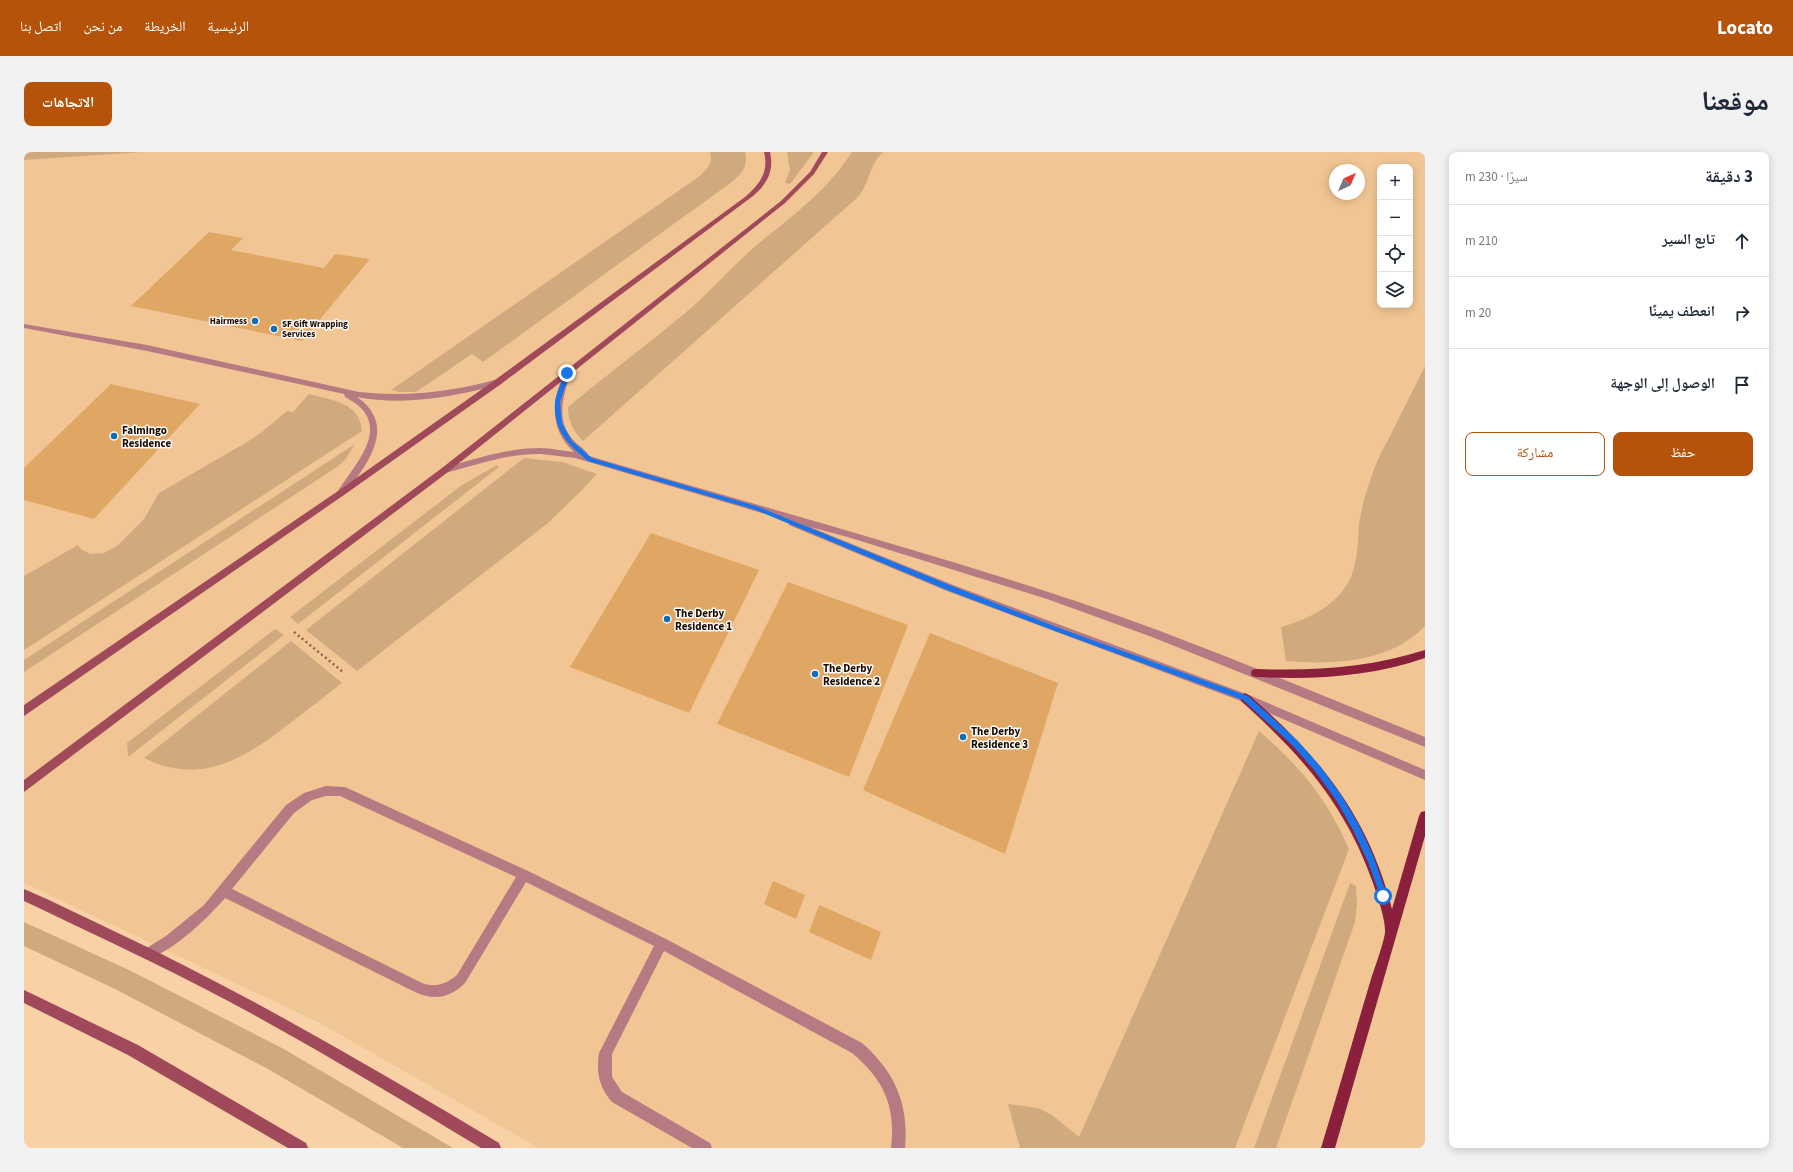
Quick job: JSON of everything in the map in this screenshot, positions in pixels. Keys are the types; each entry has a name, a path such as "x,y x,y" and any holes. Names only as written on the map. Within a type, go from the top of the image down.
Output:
{"main road":[{"path":"1256,673 1319,675 1349,672 1408,660 1425,654"},
{"path":"1245,698 1295,742 1317,768 1338,797 1356,828 1372,861 1383,896 1391,931"},
{"path":"1328,1148 1425,816"}],"street":[{"path":"24,710 341,493 498,382 756,191 767,176 770,160 767,152"},
{"path":"24,787 445,470 783,202 812,173 825,152"},
{"path":"24,326 147,348 342,392 376,397 411,398 454,393 498,382"},
{"path":"567,373 558,402 559,423 570,443 590,460"},
{"path":"341,493 365,459 371,448 374,436 373,426 367,410 354,398 342,392"},
{"path":"445,470 499,456 524,452 558,452 590,460 757,509 858,536 1042,593 1256,673 1425,742"},
{"path":"757,509 1057,630 1245,698 1425,775"},
{"path":"149,953 189,925 208,908 224,891 290,808 302,799 315,793 328,790 341,791 353,795 524,875 662,943 843,1040 870,1058 881,1071 896,1104 899,1121 898,1148"},
{"path":"224,891 412,985 432,993 448,989 461,979 524,875"},
{"path":"24,895 149,953 235,998 370,1074 494,1148"},
{"path":"662,943 606,1052 603,1065 605,1077 609,1089 617,1098 705,1148"},
{"path":"24,996 132,1050 301,1148"}],"path":[{"path":"294,632 343,672"}],"shaded area":[{"path":"24,152 1425,152 1425,1148 539,1148 318,1022 24,883"},
{"path":"24,152 143,152 24,160"},
{"path":"710,152 745,152 746,162 743,171 729,184 483,362 472,354 416,392 399,392 391,390 697,178 710,164"},
{"path":"787,152 814,152 790,184 785,183 790,170"},
{"path":"852,152 883,152 875,162 866,184 859,196 583,441 576,434 572,426 568,407 670,326 752,249 806,205 830,181"},
{"path":"1425,366 1425,626 1411,638 1395,648 1360,659 1323,662 1286,661 1281,627 1305,619 1327,606 1337,598 1351,577 1356,559 1361,514 1372,475 1382,451"},
{"path":"309,394 335,401 350,408 360,421 362,431 24,650 24,576 78,545 81,549 90,554 104,553 117,546 144,519 159,493 247,442 262,432 287,411 293,412"},
{"path":"355,444 345,460 337,467 24,672 24,660"},
{"path":"524,458 562,462 597,474 548,523 357,671 306,630"},
{"path":"497,465 499,467 298,624 290,617 462,485"},
{"path":"275,629 284,635 128,757 127,743"},
{"path":"291,641 342,683 272,737 238,758 221,765 203,769 184,769 165,766 144,758"},
{"path":"1259,731 1288,758 1312,785 1332,815 1349,849 1235,1148 1020,1148 1008,1104 1038,1108 1052,1115 1079,1137"},
{"path":"1350,883 1356,886 1357,904 1355,922 1276,1148 1254,1148"},
{"path":"24,922 129,970 282,1048 453,1148 403,1148 268,1069 115,989 24,946"}],"building":[{"path":"209,232 243,238 231,250 324,268 335,254 370,259 302,341 131,306"},
{"name":"Falmingo Residence","path":"111,384 200,404 94,519 24,500 24,468"},
{"name":"The Derby Residence 1","path":"651,533 759,570 689,713 570,667"},
{"name":"The Derby Residence 2","path":"788,582 908,625 849,777 717,724"},
{"name":"The Derby Residence 3","path":"930,633 1058,683 1005,854 863,790"},
{"path":"773,881 805,895 796,919 764,904"},
{"path":"819,905 881,932 871,960 809,932"}],"place":[{"name":"Hairmess","path":"255,321"},
{"name":"SF Gift Wrapping Services","path":"274,329"},
{"name":"Falmingo Residence","path":"114,436"},
{"name":"The Derby Residence 1","path":"667,619"},
{"name":"The Derby Residence 2","path":"815,674"},
{"name":"The Derby Residence 3","path":"963,737"}],"route":[{"path":"567,373 558,402 557,412 559,423 570,443 590,460 757,509 850,548 1057,630 1245,698 1295,742 1317,768 1338,797 1356,828 1372,861 1383,896"}]}
